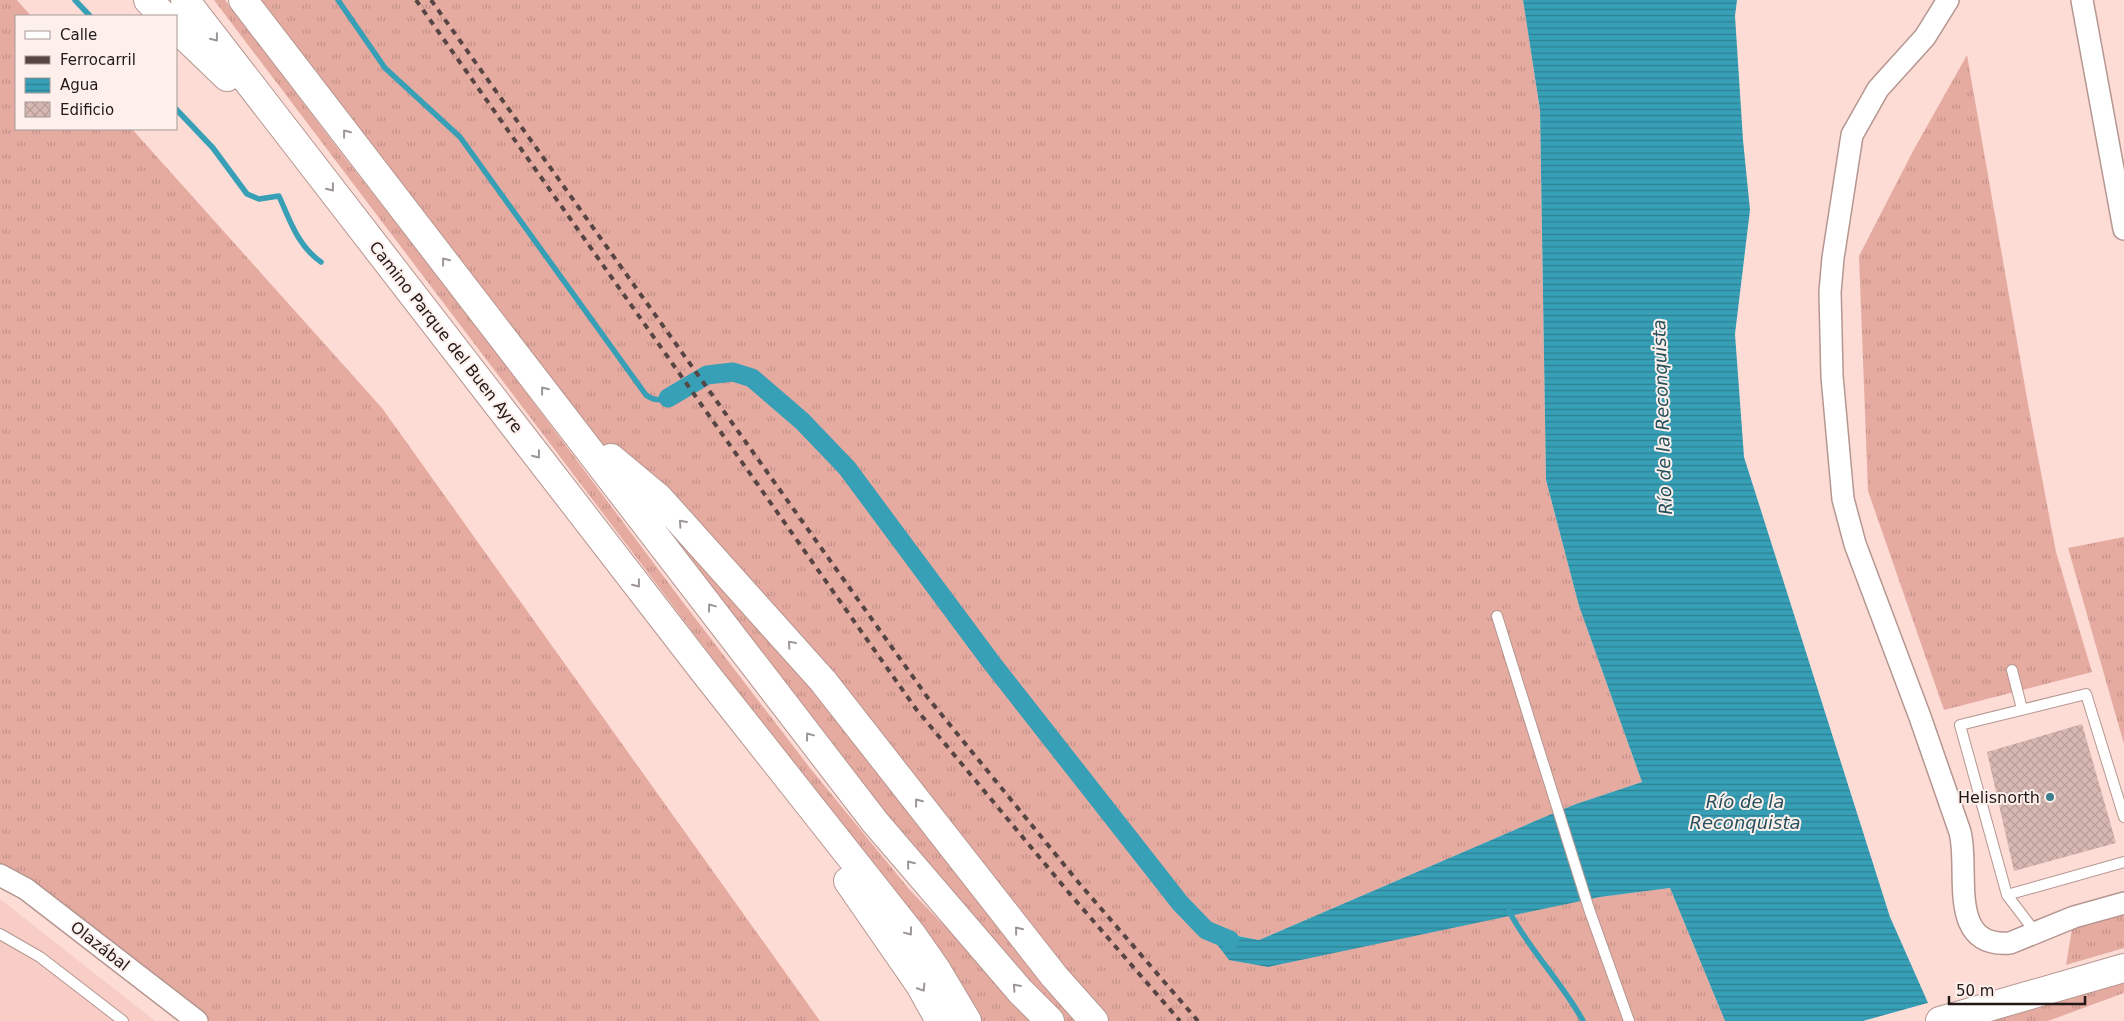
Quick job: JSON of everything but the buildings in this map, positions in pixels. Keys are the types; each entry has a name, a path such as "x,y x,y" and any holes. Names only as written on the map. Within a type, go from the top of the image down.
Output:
{"main road":[{"path":"148,0 163,15"},
{"name":"Camino Parque del Buen Ayre","path":"185,0 706,674"},
{"path":"243,0 574,428 875,822 1020,992 1050,1021"},
{"path":"178,30 301,150"},
{"path":"574,428 659,498 823,681 1048,969 1094,1021"},
{"path":"706,674 920,985 940,1021"},
{"path":"706,674 913,936 936,969 967,1021"},
{"path":"1940,1021 2124,968"}],"street":[{"path":"1948,0 1925,37 1878,89 1852,135 1832,258 1830,292 1832,376 1843,499 1855,544 1960,832 1963,849 1965,906 1969,924 1982,936 2000,944 2010,943 2074,917 2124,903"},
{"path":"2082,0 2124,229"},
{"name":"Olazábal","path":"0,875 26,889 197,1021"}],"lane":[{"path":"1497,616 1589,910 1629,1021"},
{"path":"2012,670 2022,709"},
{"path":"2036,933 2008,895 1960,724 2086,694 2124,817"},
{"path":"2008,895 2124,862"},
{"path":"0,934 40,957 123,1021"}],"shaded area":[{"path":"0,899 155,1021 0,1021"}],"green space":[{"path":"0,0 17,0 30,15 15,15 15,130 133,130 382,408 820,1021 197,1021 0,875"},
{"path":"214,0 225,0 348,162 463,308 679,597 810,768 909,889 1003,987 1039,1021 978,1021 903,903 739,693"},
{"path":"243,0 1523,0 1540,110 1546,480 1579,606 1642,782 1576,804 1542,818 1259,940 1207,930 1229,960 1600,897 1670,888 1725,1021 1050,1021 1020,991"},
{"path":"1967,55 2056,552 2092,672 1944,710 1868,491 1859,256 1913,151"},
{"path":"2124,537 2124,744 2068,548"},
{"path":"2124,911 2124,948 2066,965 2072,929"},
{"path":"2124,971 2124,993 2048,1021 1944,1021"}],"water":[{"name":"Río de la Reconquista","path":"1523,0 1737,0 1735,16 1743,140 1750,210 1735,334 1744,457 1890,917 1936,1021 1725,1021 1670,888 1600,897 1268,967 1229,960 1206,930 1259,940 1542,818 1576,804 1642,782 1579,606 1546,480 1540,110"}],"pier":[{"path":"1931,1002 1939,1021 1863,1021"}],"waterway":[{"path":"75,0 89,15"},
{"path":"338,0 385,68 460,137 646,395 657,400 668,398"},
{"path":"178,111 213,148 247,194 259,199 279,196 291,224 301,241 313,256 321,262"},
{"path":"668,398 707,375 733,372 752,378 802,421 847,468 991,662 1180,903 1206,930 1230,940"},
{"path":"1509,911 1526,939 1583,1021"}],"railway":[{"path":"416,0 916,709 1070,894 1180,1021"},
{"path":"431,0 928,698 1079,883 1198,1021"}],"place":[{"name":"Helisnorth","path":"2050,797"}]}
